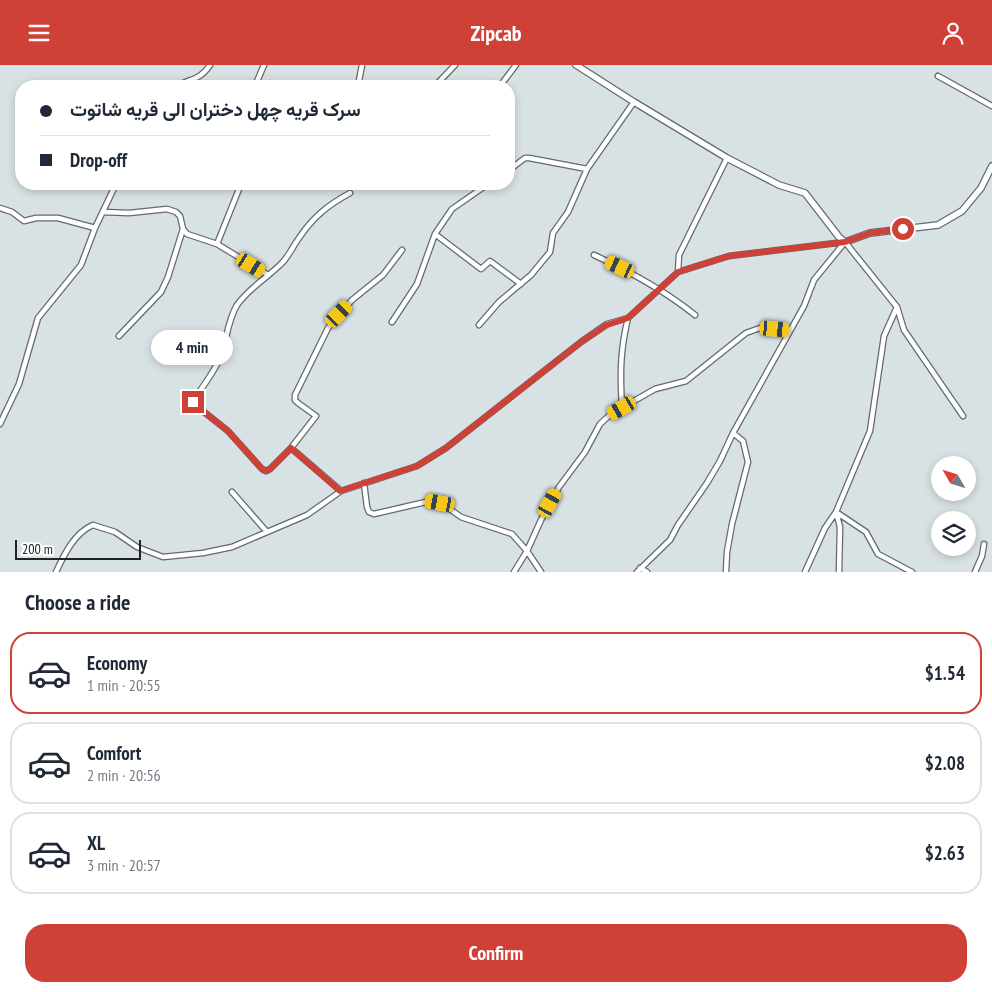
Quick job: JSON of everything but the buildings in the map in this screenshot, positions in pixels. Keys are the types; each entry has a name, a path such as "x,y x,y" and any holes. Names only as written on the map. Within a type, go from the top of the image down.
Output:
{"street":[{"path":"194,80 204,74 210,65"},
{"path":"258,80 264,65"},
{"path":"359,80 362,65"},
{"path":"441,80 455,65"},
{"path":"505,80 516,65"},
{"path":"576,65 728,158 779,185 805,193 896,307 904,330 963,416"},
{"path":"938,76 992,106"},
{"path":"479,325 499,302 531,275 550,252 553,233 568,211 587,169 634,102"},
{"path":"515,166 525,158 529,158 587,169"},
{"path":"678,272 679,255 728,158"},
{"path":"56,572 68,548 87,528 93,525 115,532 137,547 163,557 203,553 232,547 307,515 340,491 417,466 453,443 581,342 607,325 628,318 678,272 729,256 845,242 870,233 938,225 962,211 981,188 992,166"},
{"path":"0,424 19,384 38,318 81,265 95,228 113,190"},
{"path":"217,244 239,190"},
{"path":"392,322 417,284 435,234 452,209 479,190"},
{"path":"350,193 328,206 308,225 283,262 252,288 238,305 231,318 222,354 193,402 228,431 262,469 266,471 291,448 316,417 295,400 295,395 328,328 352,300 383,275 402,250"},
{"path":"0,208 12,212 24,221 36,217 58,218 95,228"},
{"path":"103,212 129,213 167,209 176,212 180,216 183,229 168,277 161,292 119,335"},
{"path":"183,229 192,237 217,244 268,275"},
{"path":"435,234 481,269 490,261 521,284"},
{"path":"638,570 670,540 707,483 804,306 814,281 845,242"},
{"path":"594,255 633,273 660,289 695,315"},
{"path":"805,572 825,528 836,512 870,431 884,336 896,307"},
{"path":"622,408 620,366 628,318"},
{"path":"514,572 527,551 559,487 585,452 600,424 611,414 655,389 686,381 746,333 760,328 790,331"},
{"path":"726,572 732,524 748,463 743,441 733,433"},
{"path":"291,448 340,491"},
{"path":"364,483 369,512 374,514 430,501 440,503 461,517 512,534 527,551 541,572"},
{"path":"232,492 267,532"},
{"path":"836,512 840,527 839,572"},
{"path":"836,512 866,532 878,554 912,572"},
{"path":"975,572 982,557 984,544"},
{"path":"638,570 647,572"}],"route":[{"path":"193,402 228,431 262,469 266,471 270,469 291,448 340,491 417,466 446,448 506,403 581,342 607,325 628,318 678,272 729,256 845,242 870,233 903,229"}]}
